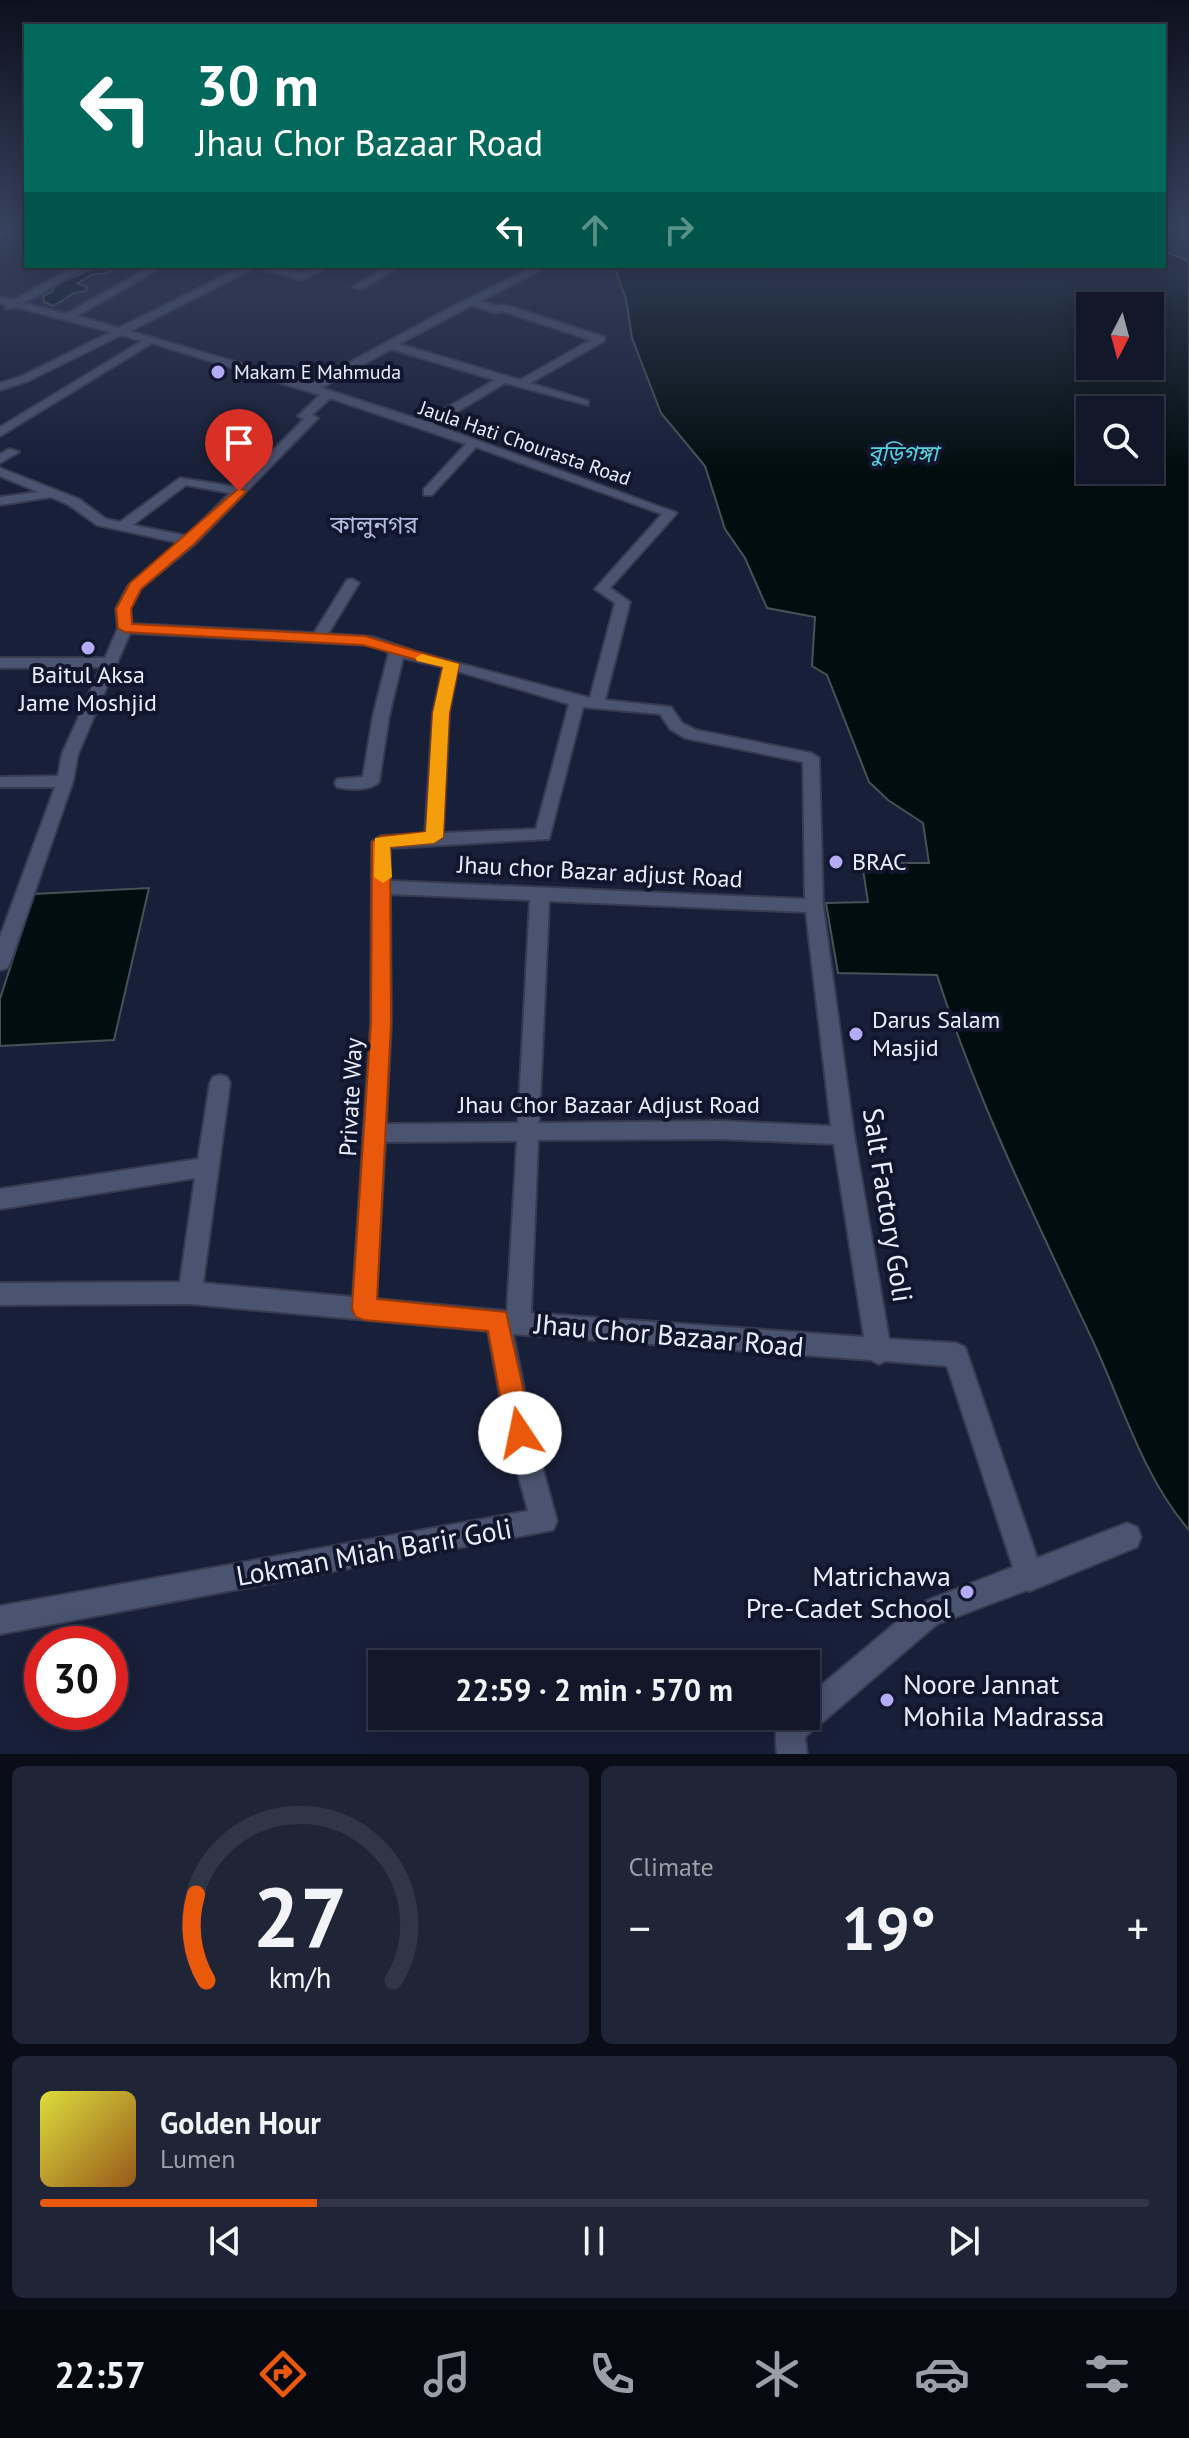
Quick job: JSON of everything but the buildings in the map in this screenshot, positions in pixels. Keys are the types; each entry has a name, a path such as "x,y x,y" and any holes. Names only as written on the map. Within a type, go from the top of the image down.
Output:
{"street":[{"name":"Jaula Hati Chourasta Road","path":"31,308 152,339 328,393 670,513 602,589 623,602 596,704"},
{"path":"68,317 84,308"},
{"path":"0,387 24,379 166,308"},
{"path":"312,388 461,308"},
{"path":"504,308 600,339 521,384"},
{"path":"0,432 152,339"},
{"path":"390,345 584,403"},
{"path":"423,427 504,379"},
{"path":"0,963 65,781 70,754 125,628 123,609 135,586 190,541 312,418 304,416 328,393"},
{"path":"428,492 473,443"},
{"path":"0,459 13,452"},
{"path":"0,472 74,502 102,522 190,541"},
{"path":"122,527 184,481 239,491"},
{"path":"0,501 51,494"},
{"path":"319,637 352,583"},
{"path":"125,628 373,641 397,651 577,702 596,704"},
{"path":"343,783 371,782 381,716 397,651"},
{"path":"0,663 112,662"},
{"path":"451,664 441,713 434,837 543,835 577,702"},
{"name":"Salt Factory Goli","path":"596,704 665,710 676,726 691,734 811,758 814,906 843,1135 879,1352"},
{"path":"0,782 65,781"},
{"name":"Private Way","path":"364,1309 375,1133 384,887 381,842 434,837"},
{"name":"Jhau chor Bazar adjust Road","path":"384,887 814,906"},
{"path":"508,1322 531,1129 540,893"},
{"path":"190,1293 220,1083"},
{"name":"Jhau Chor Bazaar Adjust Road","path":"375,1133 531,1129 721,1130 843,1135"},
{"path":"0,1199 207,1167"},
{"name":"Jhau Chor Bazaar Road","path":"0,1294 190,1293 879,1352"},
{"name":"Lokman Miah Barir Goli","path":"0,1620 544,1521 520,1433 508,1322"},
{"path":"879,1352 956,1355 1030,1577"},
{"path":"792,1754 790,1731 928,1614 1127,1537"}],"water":[{"name":"বুড়িগঙ্গা","path":"627,308 1076,308 1076,380 1164,380 1164,308 1189,308 1189,1530 1158,1486 1134,1438 989,1113 937,975 838,973 826,903 868,902 862,863 929,863 923,823 888,800 869,782 827,675 812,666 815,617 767,608 745,558 725,529 705,466 661,413 632,338"},
{"path":"149,888 114,1040 0,1046 0,999 34,894"}],"slow traffic":[{"path":"383,877 381,842 434,837 441,713 451,664 422,658"}],"place":[{"name":"Makam E Mahmuda","path":"218,372"},
{"name":"Baitul Aksa Jame Moshjid","path":"88,648"},
{"name":"BRAC","path":"836,862"},
{"name":"Darus Salam Masjid","path":"856,1034"},
{"name":"Matrichawa Pre-Cadet School","path":"967,1592"},
{"name":"Noore Jannat Mohila Madrassa","path":"887,1700"}],"district":[{"name":"কালুনগর","path":"374,525"}],"route":[{"path":"239,491 190,541 135,586 123,609 125,628 365,640 412,656 451,664 441,713 434,837 381,842 384,887 381,1023 364,1309 498,1320 520,1433"}]}
